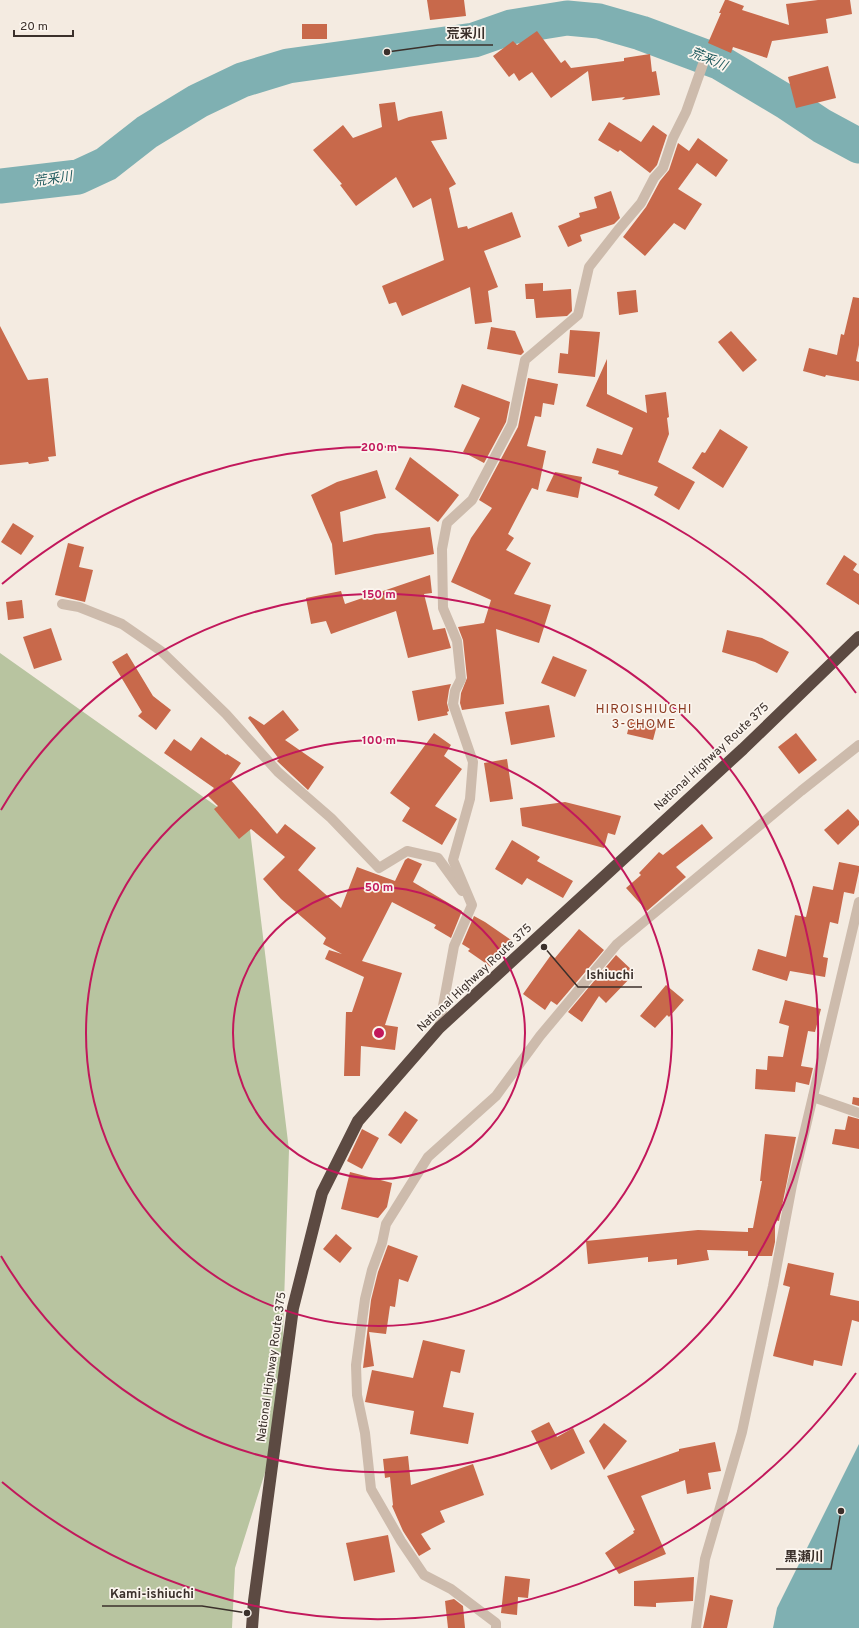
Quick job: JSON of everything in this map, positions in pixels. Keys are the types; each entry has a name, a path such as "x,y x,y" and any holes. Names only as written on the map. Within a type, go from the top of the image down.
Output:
{"highway":[{"name":"National Highway Route 375","path":"252,1628 254,1600 293,1308 322,1192 358,1121 440,1028 743,749 859,637"}],"street":[{"path":"440,1028 454,946 472,905 453,860 470,799 473,762 453,704 455,691 461,679 457,641 443,608 442,550 447,523 472,500 512,424 525,360 578,315 589,267 641,203 654,178 663,168 673,138 686,112 703,64"},
{"path":"62,604 79,607 122,624 161,651 226,714 278,772 331,818 379,868 407,851 438,858 472,905"},
{"path":"496,1628 496,1623 451,1589 424,1575 401,1541 371,1489 365,1434 357,1395 356,1365 365,1299 372,1270 382,1243 386,1224 428,1157 496,1096 540,1036 617,944 801,791 859,745"},
{"path":"696,1628 705,1559 742,1432 773,1286 792,1185 859,902"},
{"path":"813,1097 859,1113"}],"green space":[{"path":"0,653 250,830 289,1150 280,1425 235,1568 232,1628 0,1628"}],"water":[{"path":"859,1444 859,1628 773,1628 777,1608"}],"building":[{"path":"427,0 464,0 466,16 430,20"},
{"path":"725,0 744,6 742,10 789,25 786,4 818,0 850,0 852,14 826,19 828,33 772,41 767,58 733,47 731,53 708,43"},
{"path":"302,24 327,24 327,39 302,39"},
{"path":"537,31 561,63 565,60 571,68 624,61 624,58 650,54 652,72 656,71 660,95 622,100 625,97 592,101 588,71 551,98 532,72 519,81 514,73 509,77 493,56 513,41 517,45"},
{"path":"828,66 836,98 796,108 788,77"},
{"path":"395,102 398,121 409,117 442,111 447,139 431,141 456,184 449,188 458,228 467,226 468,229 512,212 521,237 484,251 498,287 488,291 492,322 475,324 470,287 402,316 396,302 389,304 382,286 444,260 431,198 413,208 396,177 356,206 340,185 342,184 313,150 343,125 353,138 382,127 379,104"},
{"path":"609,122 641,142 653,125 667,135 657,165 650,173 620,150 618,152 598,140"},
{"path":"698,138 728,160 716,177 697,163 678,189 702,204 685,230 674,223 645,256 623,237 646,207 660,181 669,170 678,143 689,151"},
{"path":"611,191 620,218 614,224 580,235 582,241 568,247 558,226 580,217 579,213 597,208 594,197"},
{"path":"543,283 543,291 571,289 572,311 567,316 536,318 534,299 526,299 525,284"},
{"path":"636,290 638,312 619,315 617,292"},
{"path":"853,297 859,298 859,345 856,361 859,362 859,381 826,375 825,377 803,371 809,348 837,355 841,334 844,335"},
{"path":"0,326 28,380 48,378 56,456 48,457 49,461 29,464 28,462 0,465"},
{"path":"491,327 515,331 524,352 521,355 487,349"},
{"path":"570,330 600,332 595,377 558,373 560,353 568,354"},
{"path":"731,331 757,360 743,372 718,342"},
{"path":"607,359 607,394 647,413 645,395 666,392 669,417 667,418 669,434 658,462 695,482 679,510 654,495 658,487 618,474 619,471 592,463 597,448 622,455 633,428 586,406"},
{"path":"528,378 558,384 554,405 543,403 541,417 535,416 527,446 546,451 538,490 532,488 508,534 514,538 506,550 531,563 514,594 551,605 539,643 496,629 504,704 462,710 460,703 461,693 467,678 463,640 458,627 484,623 491,600 451,582 471,538 492,508 479,500 518,427"},
{"path":"462,384 510,402 506,422 484,463 463,452 480,418 454,407"},
{"path":"720,429 748,447 723,488 692,468 702,452 705,453"},
{"path":"410,457 459,495 438,522 395,489"},
{"path":"377,470 386,498 340,512 343,542 375,534 430,527 434,554 335,575 332,544 311,495 337,482"},
{"path":"555,472 582,477 578,498 546,491"},
{"path":"13,523 34,536 21,555 1,542"},
{"path":"68,543 84,547 79,567 93,570 85,602 55,595"},
{"path":"844,555 857,564 853,570 859,574 859,605 826,584"},
{"path":"430,575 432,593 424,594 433,630 445,628 451,648 408,658 396,611 331,634 326,621 311,624 306,598 341,591 345,604"},
{"path":"22,600 24,618 8,620 6,602"},
{"path":"51,628 62,660 34,669 23,637"},
{"path":"727,630 762,638 789,652 777,673 755,662 722,652"},
{"path":"127,653 153,696 171,710 156,730 138,716 142,712 112,662"},
{"path":"553,656 587,670 575,697 541,683"},
{"path":"451,684 447,703 449,711 447,712 448,715 418,721 412,691"},
{"path":"549,705 555,737 511,745 505,712"},
{"path":"283,710 299,730 285,740 324,767 308,790 277,761 279,759 248,718 250,716 264,725"},
{"path":"631,718 657,725 653,740 627,734"},
{"path":"434,733 451,745 444,756 462,769 435,806 457,819 442,845 402,821 410,808 390,793"},
{"path":"796,733 817,760 799,774 778,747"},
{"path":"201,737 226,755 227,754 241,763 230,779 277,834 285,824 316,848 298,870 341,908 357,867 395,881 405,860 408,858 422,864 413,882 462,911 451,938 434,928 436,925 392,902 362,961 402,973 385,1025 398,1027 395,1050 361,1046 360,1076 344,1076 346,1012 352,1012 364,977 325,959 329,950 342,954 323,944 326,938 281,899 263,879 285,857 251,829 239,839 214,809 218,806 207,795 214,788 164,753 174,739 191,751"},
{"path":"507,759 513,799 490,802 484,763"},
{"path":"565,802 621,816 615,835 608,833 604,848 522,826 520,808"},
{"path":"848,809 859,821 859,825 838,845 824,830"},
{"path":"702,824 713,838 676,867 686,877 647,911 626,888 641,875 639,873 659,852 663,855"},
{"path":"512,840 540,857 537,861 573,881 563,898 527,878 522,885 495,869"},
{"path":"839,862 859,866 859,871 854,894 844,892 838,924 830,922 823,957 828,958 825,977 790,971 787,981 752,970 758,949 786,957 795,915 806,917 813,886 833,890"},
{"path":"474,916 511,940 491,967 468,951 470,949 462,944"},
{"path":"579,929 604,950 557,1005 551,1001 545,1010 523,994 551,955 555,958"},
{"path":"616,955 635,973 606,1003 599,996 582,1022 568,1012"},
{"path":"666,985 684,1000 669,1017 667,1015 655,1028 640,1016"},
{"path":"785,1000 821,1009 815,1032 808,1031 801,1066 813,1068 809,1085 796,1082 795,1092 755,1089 756,1069 767,1070 768,1056 783,1057 789,1026 779,1023"},
{"path":"853,1097 859,1098 859,1106 852,1104"},
{"path":"405,1111 418,1120 401,1144 388,1135"},
{"path":"848,1116 859,1119 859,1149 832,1144 835,1129 845,1130"},
{"path":"362,1129 379,1138 362,1169 347,1161"},
{"path":"765,1134 796,1137 779,1221 775,1220 775,1242 772,1256 748,1256 748,1251 707,1250 709,1260 677,1265 677,1259 648,1262 648,1257 588,1264 586,1241 698,1230 748,1232 748,1228 753,1228 762,1181 760,1181"},
{"path":"350,1172 392,1183 387,1207 378,1218 341,1209"},
{"path":"336,1234 352,1248 340,1263 323,1249"},
{"path":"388,1245 418,1256 408,1282 399,1279 395,1307 390,1306 386,1334 369,1332 374,1366 363,1368 371,1300 378,1272"},
{"path":"788,1263 834,1273 830,1295 859,1301 859,1322 852,1320 842,1366 814,1360 813,1366 773,1356 790,1287 783,1285"},
{"path":"423,1340 465,1350 460,1373 451,1371 443,1407 474,1413 468,1444 410,1434 414,1411 365,1402 372,1370 413,1378"},
{"path":"549,1422 557,1437 573,1428 585,1453 551,1470 531,1431"},
{"path":"604,1423 627,1441 604,1470 589,1441"},
{"path":"715,1442 721,1471 708,1473 711,1489 687,1494 685,1480 641,1496 666,1554 619,1574 605,1553 634,1533 633,1531 635,1530 607,1476 679,1451 679,1449"},
{"path":"408,1456 411,1485 473,1464 484,1495 440,1511 445,1522 421,1534 431,1549 419,1556 403,1531 392,1506 390,1477 385,1478 383,1459"},
{"path":"388,1535 395,1572 354,1581 346,1543"},
{"path":"505,1576 530,1579 528,1598 518,1597 517,1615 501,1613"},
{"path":"694,1577 693,1601 656,1603 656,1607 634,1606 634,1581"},
{"path":"710,1595 733,1600 727,1628 703,1628"},
{"path":"454,1599 463,1606 465,1628 448,1628 445,1601"}],"waterway":[{"name":"荒釆川","path":"0,186 78,177 106,164 147,132 198,101 242,80 288,66 474,40 511,27 567,18 599,21 641,33 719,62 786,102 822,126 859,146"}],"place":[{"name":"荒釆川","path":"387,52"},
{"name":"Ishiuchi","path":"544,947"},
{"name":"黒瀬川","path":"841,1511"},
{"name":"Kami-ishiuchi","path":"247,1613"}],"district":[{"name":"HIROISHIUCHI 3-CHOME","path":"644,718"}]}
